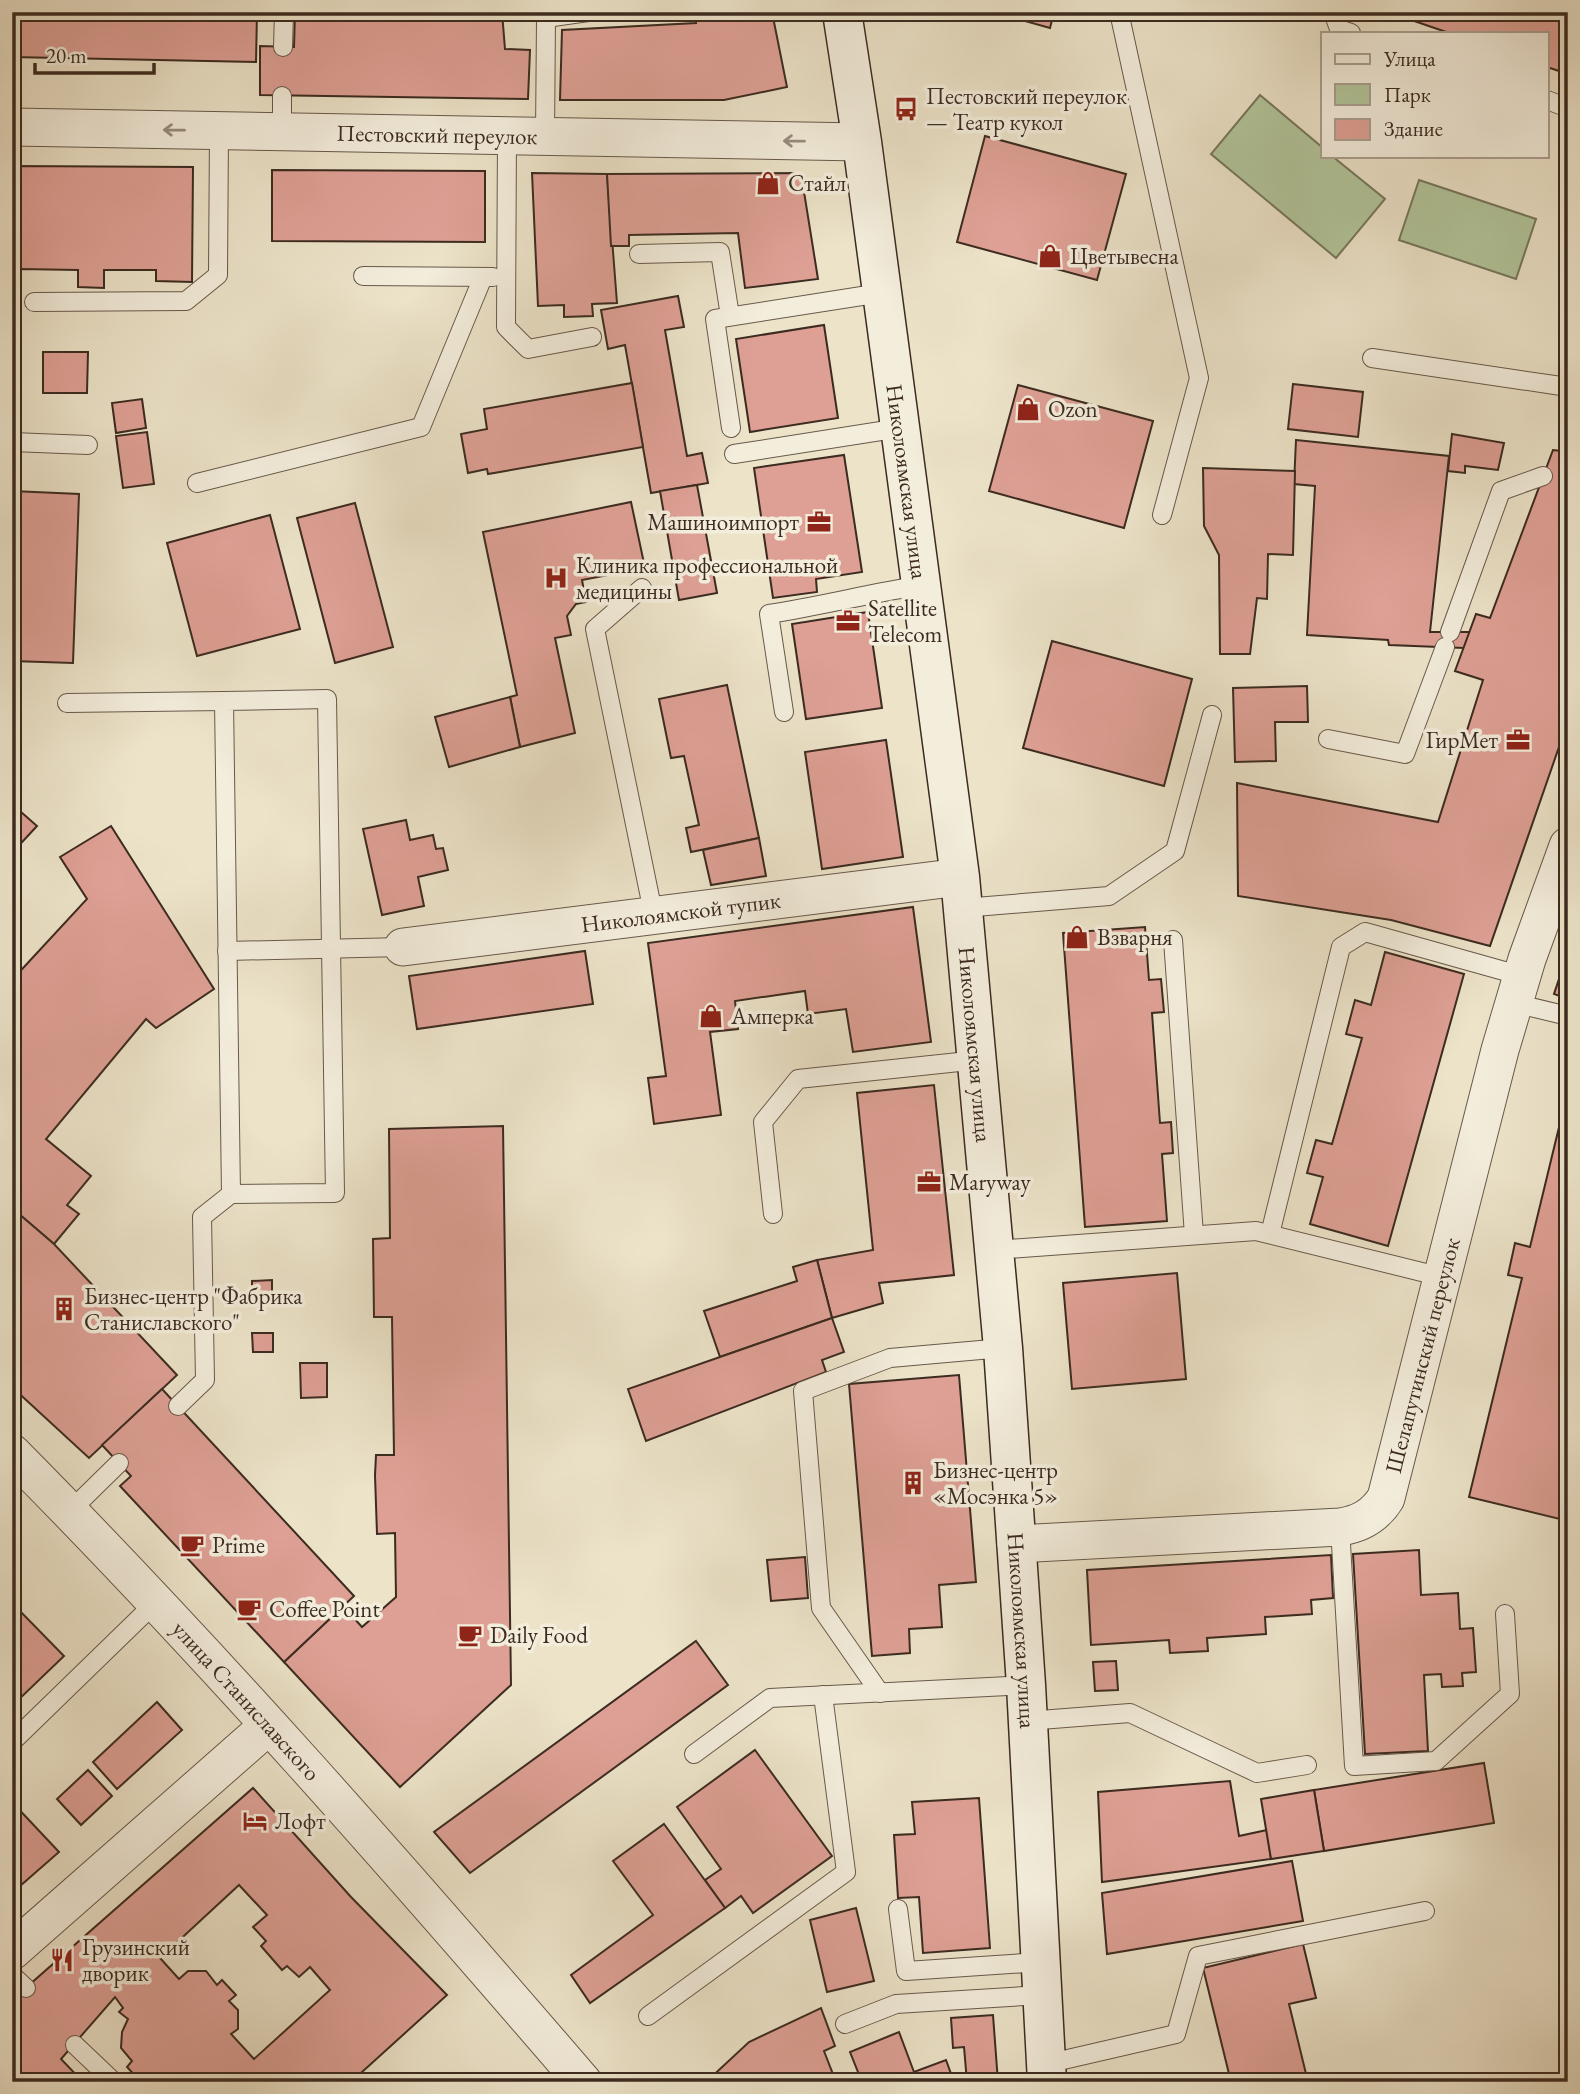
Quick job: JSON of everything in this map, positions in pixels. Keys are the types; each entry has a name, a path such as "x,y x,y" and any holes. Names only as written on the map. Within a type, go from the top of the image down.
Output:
{"main road":[{"name":"Николоямская улица","path":"842,12 923,585 962,892 1003,1348 1046,2073"}],"street":[{"name":"Пестовский переулок","path":"12,127 862,142"},
{"name":"Шелапутинский переулок","path":"1016,1544 1340,1527 1364,1520 1378,1510 1386,1498 1518,989 1568,846"},
{"name":"Николоямской тупик","path":"403,947 654,917 962,892"},
{"name":"улица Станиславского","path":"12,1453 70,1511 268,1726 583,2082"},
{"path":"12,1951 268,1726"}],"lane":[{"path":"283,47 284,12"},
{"path":"545,136 546,18 589,12"},
{"path":"1119,12 1199,378 1162,515"},
{"path":"1333,12 1339,29 1348,32"},
{"path":"282,96 282,132"},
{"path":"1548,100 1568,108"},
{"path":"34,302 186,300 218,275 219,131"},
{"path":"507,136 506,327 528,349 592,337"},
{"path":"639,254 720,253 730,316"},
{"path":"363,276 507,277"},
{"path":"197,483 421,427 483,277"},
{"path":"731,428 715,319 881,293"},
{"path":"1372,358 1568,387"},
{"path":"734,454 900,428"},
{"path":"12,442 88,445"},
{"path":"1328,739 1405,754 1501,491 1543,476"},
{"path":"784,712 769,614 923,585"},
{"path":"642,588 596,629 654,917"},
{"path":"67,703 327,699 335,1193 231,1194 202,1217 205,1380 178,1406"},
{"path":"224,701 231,1194"},
{"path":"962,892 1110,896 1175,851 1212,715"},
{"path":"1270,1234 1341,947 1365,932 1518,989 1568,1016"},
{"path":"1173,940 1194,1236"},
{"path":"227,951 403,947"},
{"path":"773,1214 763,1122 798,1079 978,1060"},
{"path":"994,1250 1256,1231 1442,1277"},
{"path":"880,1693 821,1608 803,1391 890,1358 1003,1348"},
{"path":"70,1511 119,1463"},
{"path":"1340,1527 1354,1766 1436,1761 1510,1694 1505,1614"},
{"path":"12,1742 155,1603"},
{"path":"694,1754 770,1698 880,1693 1130,1713 1257,1773 1307,1765"},
{"path":"648,2016 846,1872 823,1696"},
{"path":"898,1909 906,1971 1041,1978"},
{"path":"1046,2073 1175,2034 1198,1956 1425,1911"},
{"path":"12,1975 26,1988"},
{"path":"845,2024 896,2004 1041,1978"},
{"path":"75,2045 114,2082"}],"green space":[{"path":"1260,95 1321,146 1321,158 1334,158 1385,199 1336,258 1211,154"},
{"path":"1419,180 1536,219 1516,279 1399,240"}],"building":[{"path":"12,12 257,12 256,62 12,57"},
{"path":"295,12 502,12 505,49 530,50 528,99 260,95 260,46 294,47"},
{"path":"694,12 772,12 787,87 724,100 560,100 562,30 696,23"},
{"path":"993,12 1054,12 1050,28"},
{"path":"1388,12 1568,12 1568,74 1548,67 1548,32 1446,32"},
{"path":"985,136 1126,174 1097,280 957,242"},
{"path":"12,166 193,167 192,282 156,281 156,270 104,270 104,288 78,287 78,270 21,269 21,280 12,280"},
{"path":"272,170 485,171 485,242 272,241"},
{"path":"532,173 607,174 617,303 592,304 593,316 564,317 564,305 538,306"},
{"path":"801,173 818,279 745,288 738,233 629,235 629,246 611,246 607,174"},
{"path":"678,296 684,327 665,330 687,456 702,453 708,483 651,493 625,345 608,349 601,310"},
{"path":"824,325 838,418 750,432 736,339"},
{"path":"43,352 88,352 87,393 43,393"},
{"path":"632,383 643,447 488,474 487,469 468,473 461,434 487,429 484,409"},
{"path":"1293,384 1363,392 1358,437 1288,429"},
{"path":"1018,385 1153,421 1124,528 989,491"},
{"path":"142,399 146,428 116,433 112,403"},
{"path":"147,432 154,484 123,488 116,436"},
{"path":"1452,434 1504,443 1498,470 1465,466 1465,473 1448,471"},
{"path":"1296,440 1449,456 1430,632 1470,632 1464,648 1389,645 1388,640 1307,635 1315,486 1294,484"},
{"path":"1553,450 1568,452 1568,721 1490,946 1391,920 1238,896 1237,783 1438,822 1483,680 1455,671 1476,614 1490,618"},
{"path":"844,455 862,572 816,579 817,592 773,598 754,468"},
{"path":"1203,468 1295,471 1293,555 1268,554 1267,599 1257,598 1250,654 1220,654 1219,555 1204,526"},
{"path":"697,485 717,593 679,600 660,491"},
{"path":"12,491 79,494 73,663 12,661"},
{"path":"631,502 645,568 582,580 586,602 576,604 567,616 571,635 555,638 575,733 520,747 510,697 517,695 483,532"},
{"path":"355,503 393,647 335,663 297,518"},
{"path":"270,515 300,629 197,656 167,543"},
{"path":"868,612 882,708 806,719 792,624"},
{"path":"1052,641 1192,679 1164,786 1023,748"},
{"path":"727,685 759,838 691,852 686,828 699,825 684,756 671,758 659,699"},
{"path":"1307,686 1308,722 1275,722 1276,761 1235,762 1233,688"},
{"path":"510,697 520,747 449,767 435,717"},
{"path":"886,740 903,857 822,869 805,752"},
{"path":"12,804 37,826 12,853"},
{"path":"406,820 410,840 433,835 436,849 443,848 448,870 418,877 424,906 382,915 363,829"},
{"path":"111,826 214,989 156,1028 146,1019 46,1139 91,1176 67,1205 79,1214 54,1244 12,1208 12,980 87,899 60,857"},
{"path":"759,838 766,876 711,885 703,850"},
{"path":"913,907 931,1042 853,1052 846,1009 808,1014 805,991 735,1001 738,1029 710,1032 721,1115 654,1124 648,1078 666,1076 648,943"},
{"path":"1145,927 1149,980 1161,979 1164,1012 1152,1013 1160,1123 1171,1122 1173,1153 1162,1154 1167,1221 1085,1227 1063,933"},
{"path":"585,951 593,1004 417,1029 409,976"},
{"path":"1385,952 1464,974 1388,1246 1310,1224 1323,1177 1307,1173 1316,1140 1332,1144 1362,1038 1346,1034 1355,1000 1371,1005"},
{"path":"1568,952 1568,999 1554,994"},
{"path":"934,1085 954,1275 879,1283 883,1303 832,1318 817,1260 873,1250 857,1093"},
{"path":"1568,1090 1568,1521 1469,1497 1522,1278 1508,1275 1515,1243 1530,1247"},
{"path":"503,1126 511,1685 400,1787 284,1662 343,1606 362,1627 396,1597 395,1533 377,1534 375,1475 376,1455 394,1455 392,1317 374,1317 373,1239 390,1238 389,1129"},
{"name":"Бизнес-центр \"Фабрика Станиславского\"","path":"12,1208 54,1244 177,1375 89,1458 12,1387"},
{"path":"817,1260 832,1318 720,1357 704,1311 797,1281 793,1267"},
{"path":"1177,1273 1186,1379 1072,1389 1063,1283"},
{"path":"272,1280 272,1299 252,1299 252,1281"},
{"path":"832,1318 844,1352 822,1360 826,1372 646,1441 628,1389"},
{"path":"252,1333 273,1333 273,1352 253,1352"},
{"path":"300,1363 327,1363 327,1397 301,1398"},
{"name":"Бизнес-центр «Мосэнка 5»","path":"959,1375 976,1582 939,1585 942,1627 909,1629 910,1653 872,1656 849,1384"},
{"path":"162,1389 354,1596 284,1662 120,1486 131,1476 102,1445"},
{"path":"1419,1550 1421,1595 1458,1593 1460,1629 1473,1628 1476,1672 1462,1673 1463,1686 1442,1687 1441,1674 1424,1675 1428,1751 1365,1754 1353,1554"},
{"path":"1331,1555 1333,1598 1311,1600 1312,1614 1265,1617 1266,1634 1207,1638 1208,1651 1170,1653 1169,1640 1091,1645 1087,1570"},
{"path":"805,1557 808,1598 771,1601 767,1560"},
{"path":"15,1606 64,1656 12,1706 12,1609"},
{"path":"696,1641 728,1685 470,1873 434,1832"},
{"path":"1116,1661 1118,1690 1095,1691 1093,1662"},
{"path":"157,1702 182,1730 117,1789 93,1762"},
{"path":"755,1750 832,1856 753,1913 741,1896 725,1908 705,1880 721,1869 677,1807"},
{"path":"1484,1763 1494,1823 1324,1851 1314,1790"},
{"path":"88,1770 112,1796 81,1825 57,1799"},
{"path":"1230,1781 1239,1836 1267,1830 1271,1859 1102,1882 1098,1792"},
{"path":"253,1788 351,1897 447,1995 351,2082 187,2082 184,2078 180,2082 151,2082 144,2074 138,2079 127,2067 132,2061 121,2048 122,2032 128,2019 119,2012 123,2008 115,1997 61,2059 83,2082 12,2082 12,2000","holes":["239,1885 267,1915 253,1927 266,1941 261,1946 282,1970 287,1966 299,1977 310,1967 330,1990 254,2059 231,2034 238,2029 238,2010 229,2001 236,1995 222,1980 217,1985 206,1971 188,1971 179,1979 160,1958"]},
{"path":"1314,1790 1324,1851 1271,1859 1261,1799"},
{"path":"979,1798 990,1948 923,1953 919,1897 898,1898 894,1835 915,1834 912,1802"},
{"path":"12,1802 59,1852 12,1893"},
{"path":"664,1824 725,1908 590,2003 571,1975 653,1915 613,1861"},
{"path":"1292,1861 1303,1921 1107,1954 1102,1893"},
{"path":"856,1908 874,1981 827,1992 810,1920"},
{"path":"1303,1944 1316,1998 1289,2004 1308,2082 1231,2082 1203,1968"},
{"path":"821,2008 835,2046 824,2051 836,2082 706,2082 749,2042"},
{"path":"993,2015 998,2082 967,2082 964,2047 953,2048 951,2018"},
{"path":"899,2032 914,2072 946,2060 954,2082 862,2082 850,2052"}],"place":[{"name":"Пестовский переулок — Театр кукол","path":"906,109"},
{"name":"Стайл","path":"768,183"},
{"name":"Цветывесна","path":"1050,256"},
{"name":"Ozon","path":"1028,409"},
{"name":"Машиноимпорт","path":"819,522"},
{"name":"Клиника профессиональной медицины","path":"556,578"},
{"name":"Satellite Telecom","path":"848,621"},
{"name":"ГирМет","path":"1518,740"},
{"name":"Взварня","path":"1077,937"},
{"name":"Амперка","path":"711,1016"},
{"name":"Maryway","path":"929,1182"},
{"name":"Бизнес-центр \"Фабрика Станиславского\"","path":"64,1309"},
{"name":"Бизнес-центр «Мосэнка 5»","path":"913,1483"},
{"name":"Prime","path":"192,1545"},
{"name":"Coffee Point","path":"249,1609"},
{"name":"Daily Food","path":"470,1635"},
{"name":"Лофт","path":"255,1821"},
{"name":"Грузинский дворик","path":"62,1960"}]}
